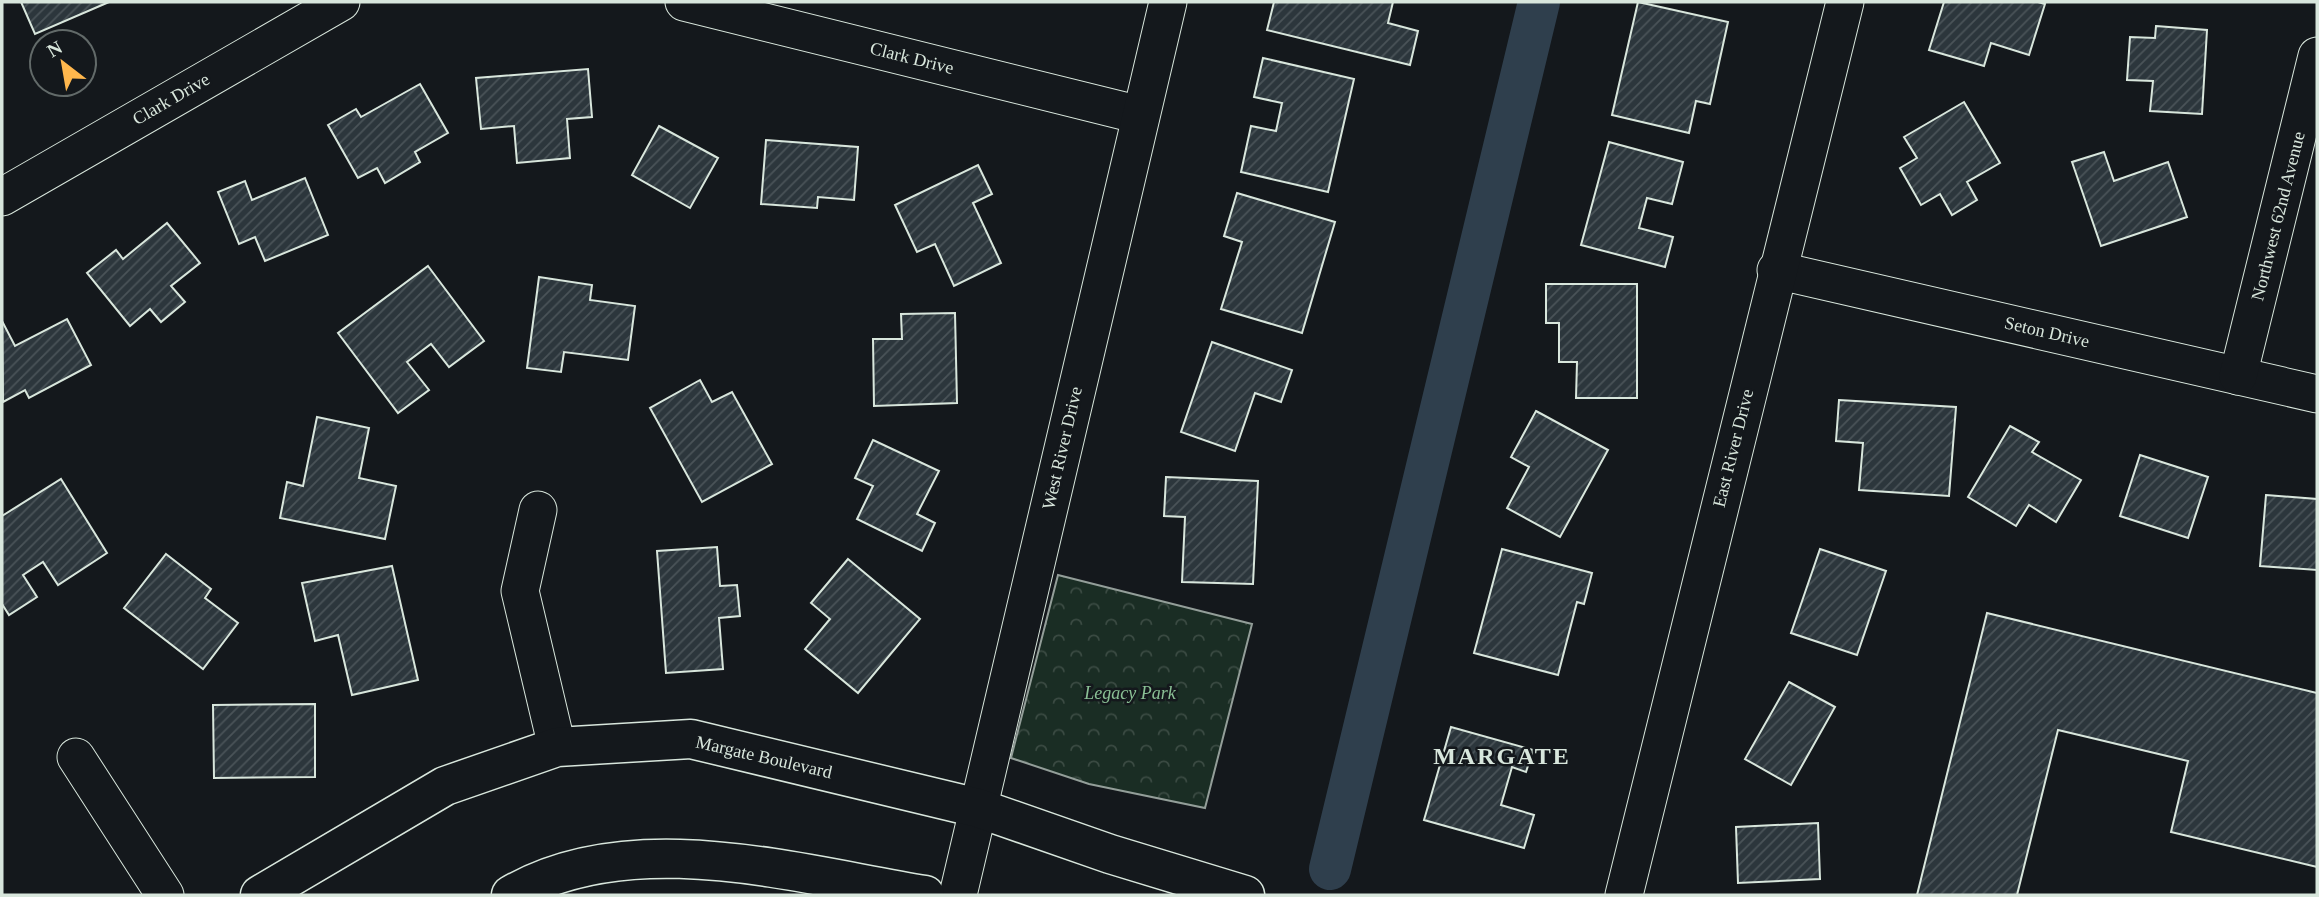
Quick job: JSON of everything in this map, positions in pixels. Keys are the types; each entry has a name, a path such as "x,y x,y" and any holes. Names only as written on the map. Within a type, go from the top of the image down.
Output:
{"street":[{"name":"Clark Drive","path":"2,197 341,2"},
{"name":"Clark Drive","path":"684,2 1140,115"},
{"name":"West River Drive","path":"958,895 1168,2"},
{"name":"East River Drive","path":"1624,895 1776,270 1845,2"},
{"name":"Northwest 62nd Avenue","path":"2238,376 2317,56"},
{"name":"Seton Drive","path":"1776,270 2317,394"},
{"path":"538,510 520,591 557,747"},
{"name":"Margate Boulevard","path":"260,895 445,786 557,747 691,739 978,808 1110,854 1245,895"},
{"path":"76,757 165,895"},
{"path":"510,895 527,886 589,864 711,858 925,895"}],"green space":[{"name":"Legacy Park","path":"1058,575 1252,624 1205,808 1089,784 1011,758"}],"building":[{"path":"21,2 109,2 49,28 32,28"},
{"path":"1274,2 1393,2 1388,23 1418,31 1410,65 1267,30"},
{"path":"1638,2 1728,22 1710,104 1696,101 1689,133 1612,115"},
{"path":"1944,2 2045,4 2029,55 1991,43 1984,66 1929,50"},
{"path":"2156,26 2207,30 2202,114 2150,111 2153,81 2127,80 2130,37 2155,38"},
{"path":"1263,58 1354,79 1328,192 1241,172 1251,126 1276,131 1282,103 1254,97"},
{"path":"588,69 592,117 567,119 570,158 517,163 514,126 481,129 476,78"},
{"path":"420,84 448,133 415,152 420,162 385,183 377,168 358,178 328,125 356,109 361,117"},
{"path":"1964,102 2000,163 1967,182 1977,200 1952,215 1940,194 1921,205 1900,168 1917,158 1904,137"},
{"path":"659,126 718,158 690,208 632,175"},
{"path":"766,140 858,147 854,200 818,197 817,208 761,204"},
{"path":"1609,142 1683,162 1672,204 1647,198 1639,228 1673,237 1665,267 1581,245"},
{"path":"2104,152 2114,181 2168,162 2187,217 2101,246 2072,162"},
{"path":"978,165 992,194 973,203 1001,263 954,286 935,244 917,252 895,205"},
{"path":"305,178 328,235 265,261 255,237 239,244 218,192 245,181 252,200"},
{"path":"1237,193 1335,222 1302,333 1221,309 1242,242 1224,236"},
{"path":"167,223 200,263 171,286 185,302 161,322 150,309 130,326 87,273 116,250 123,259"},
{"path":"428,266 484,341 449,367 431,344 407,362 429,390 398,413 338,333"},
{"path":"539,277 592,285 590,300 635,306 628,360 564,352 561,372 527,368"},
{"path":"1546,284 1637,284 1637,398 1576,398 1577,362 1559,362 1559,323 1546,323"},
{"path":"955,313 957,403 874,406 873,339 902,339 901,314"},
{"path":"67,319 91,365 29,398 25,390 3,402 2,321 15,346"},
{"path":"1212,342 1292,370 1281,402 1255,393 1235,451 1181,432"},
{"path":"700,380 712,402 732,392 772,464 702,502 650,408"},
{"path":"1839,400 1956,407 1949,496 1859,490 1863,443 1836,441"},
{"path":"1536,411 1608,450 1560,537 1507,508 1529,467 1511,457"},
{"path":"317,417 369,428 359,478 396,486 385,539 280,518 287,482 303,486"},
{"path":"2010,426 2039,442 2032,452 2081,480 2056,522 2029,505 2016,526 1968,497"},
{"path":"873,440 939,471 917,514 935,523 922,551 857,519 873,486 855,478"},
{"path":"2140,455 2208,477 2188,538 2120,516"},
{"path":"1166,477 1258,481 1253,584 1182,582 1185,517 1164,516"},
{"path":"61,479 107,553 58,585 43,562 23,575 37,597 9,615 2,604 2,516"},
{"path":"2266,495 2317,499 2317,570 2260,566"},
{"path":"717,547 720,586 737,585 740,616 719,618 723,669 666,673 657,551"},
{"path":"1502,549 1592,573 1584,604 1577,602 1558,675 1474,653"},
{"path":"1820,549 1886,571 1857,655 1791,633"},
{"path":"166,554 211,589 205,598 238,623 203,669 124,608"},
{"path":"848,559 920,619 858,693 805,649 830,619 811,603"},
{"path":"392,566 418,680 352,695 338,635 315,641 302,583"},
{"path":"1987,613 2317,693 2317,867 2171,832 2188,761 2058,730 2017,895 1917,895"},
{"path":"1789,682 1835,707 1791,785 1745,759"},
{"path":"315,704 315,777 214,778 213,705"},
{"path":"1451,727 1533,750 1526,772 1512,767 1501,805 1534,815 1524,848 1424,820"},
{"path":"1818,823 1820,879 1738,883 1736,827"}],"waterway":[{"path":"1330,869 1539,2"}],"district":[{"name":"MARGATE","path":"1502,756"}]}
